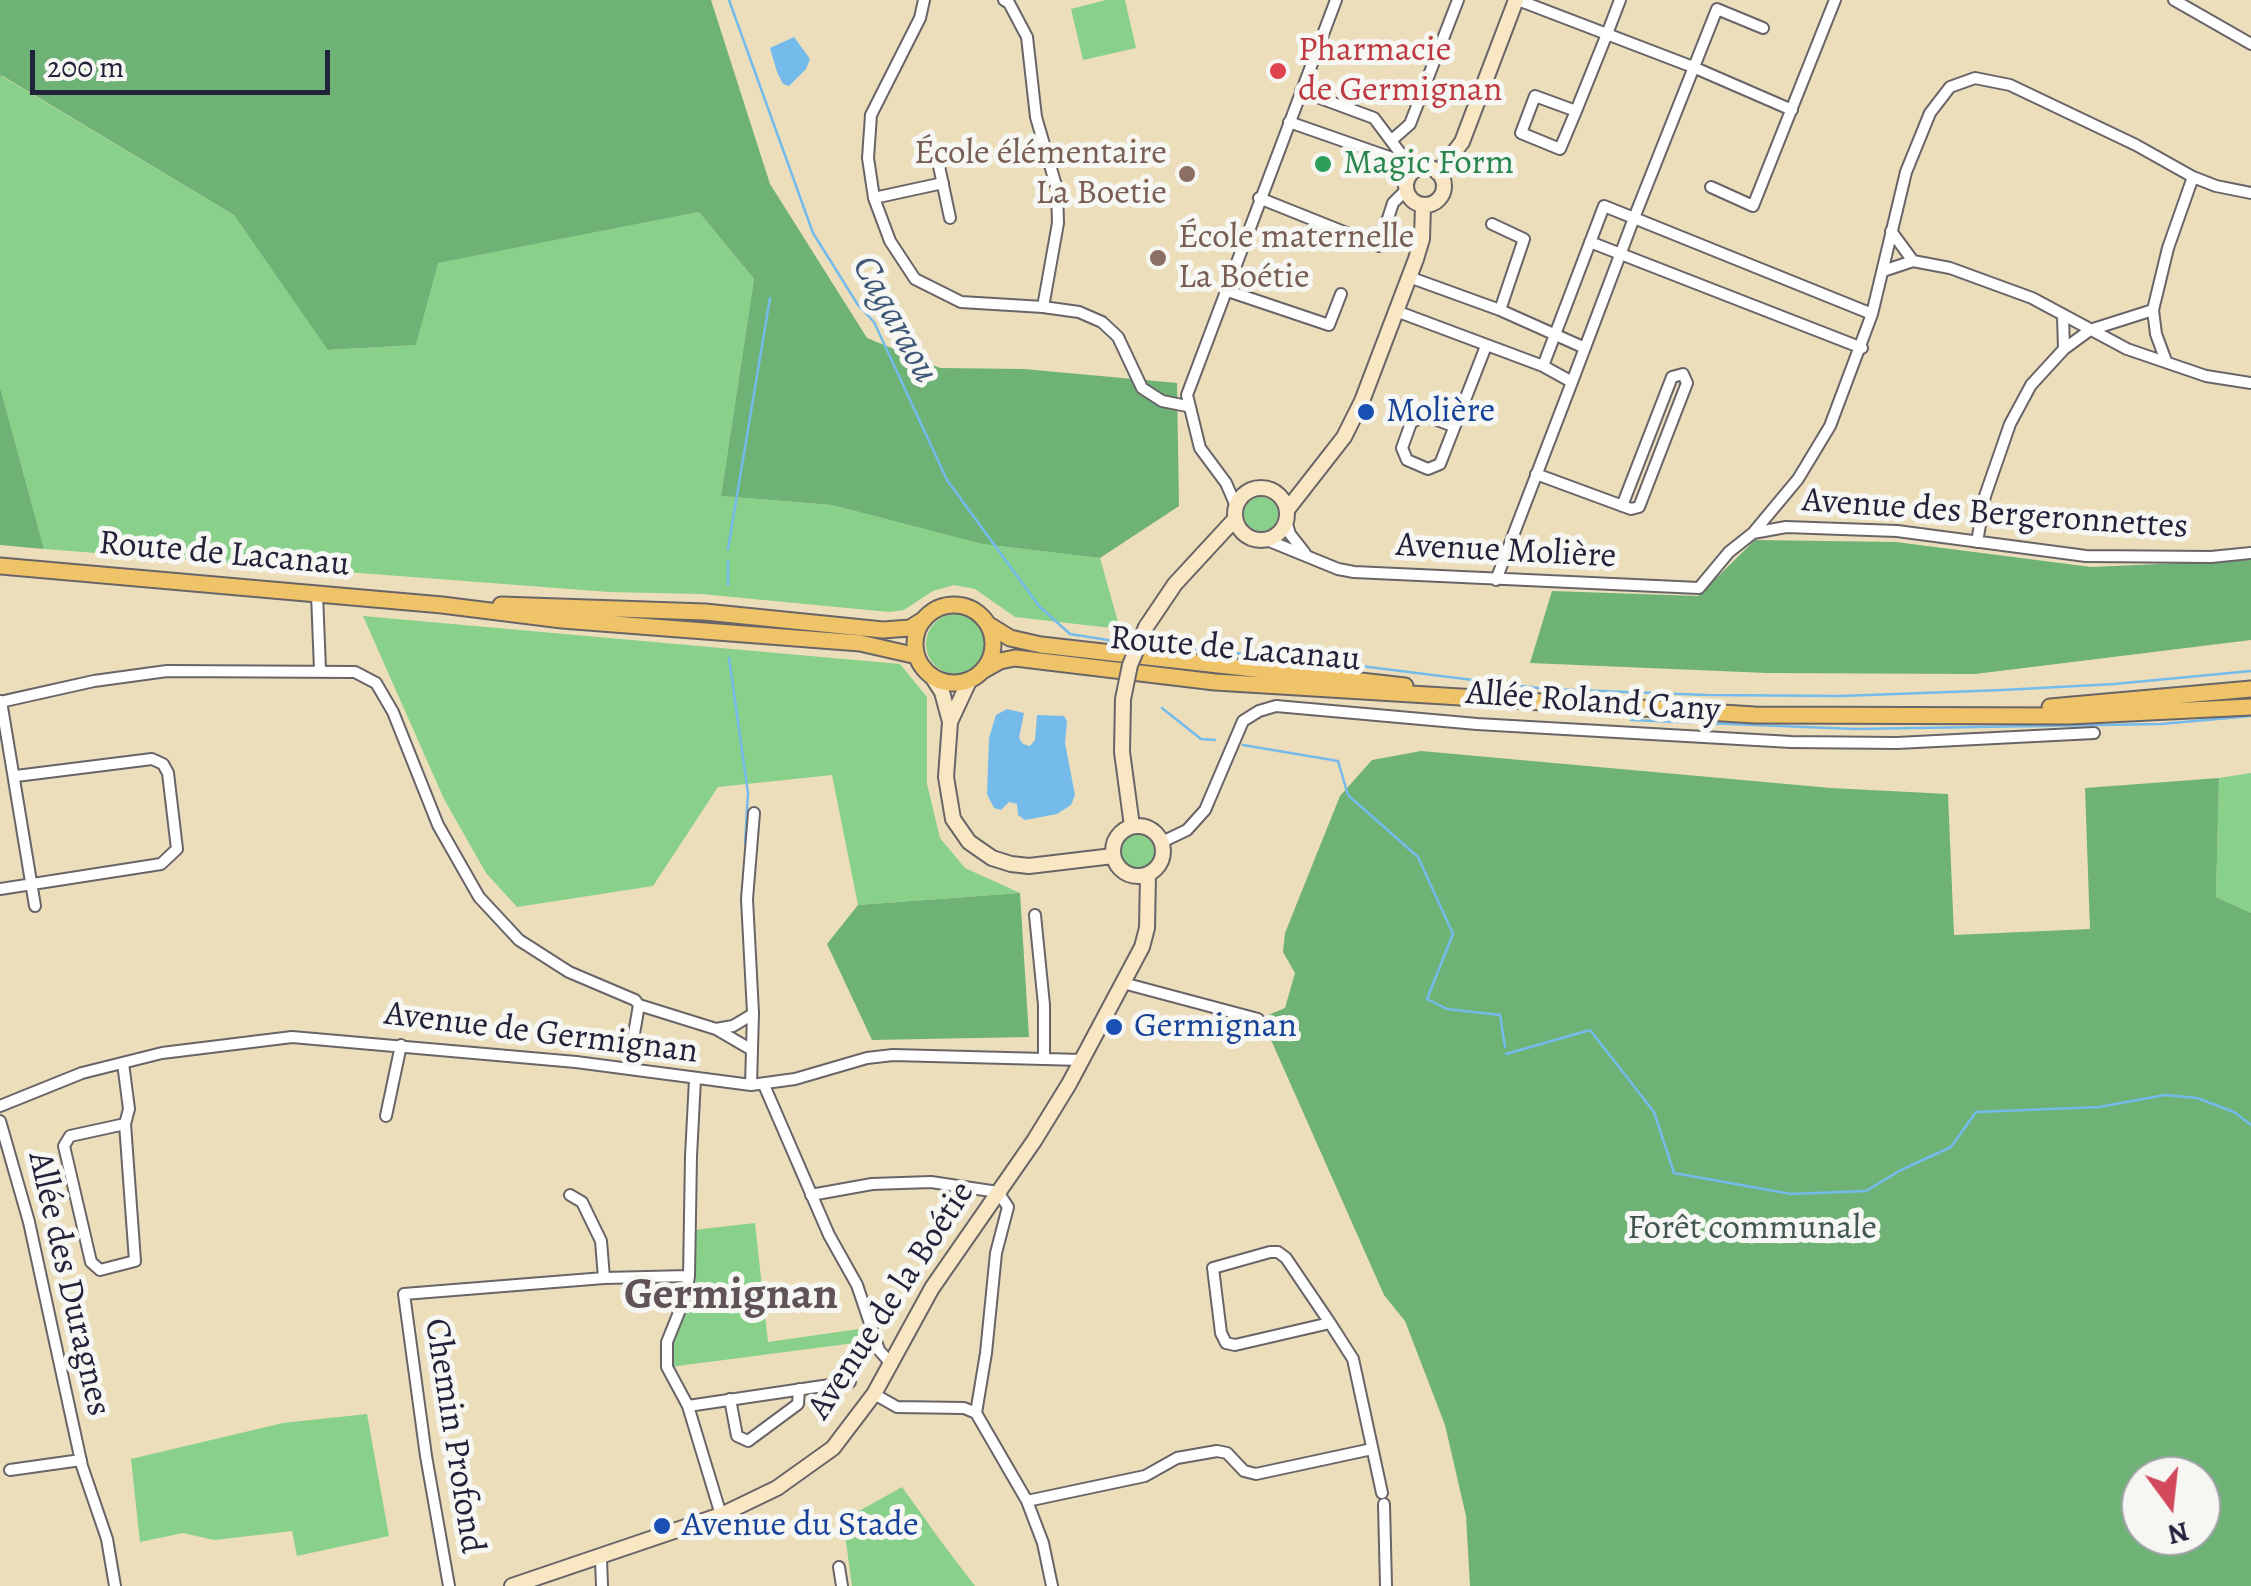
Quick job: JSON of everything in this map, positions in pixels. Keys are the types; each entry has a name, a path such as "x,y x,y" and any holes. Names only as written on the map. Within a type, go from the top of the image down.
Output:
{"main road":[{"path":"1438,173 1462,142 1517,0"},
{"path":"1429,168 1438,173 1443,191 1436,202 1423,205 1412,201 1406,190 1415,171 1429,168"},
{"path":"1207,553 1249,538 1267,540 1279,533 1286,516 1344,437 1362,402 1422,239 1423,205"},
{"path":"1132,826 1122,752 1123,698 1130,665 1146,628 1175,584 1207,553 1251,490 1292,486 1318,469"},
{"path":"1271,490 1279,495 1286,516"},
{"path":"1236,512 1249,538"},
{"name":"Route de Lacanau","path":"0,566 579,621 860,643 916,656"},
{"name":"Route de Lacanau","path":"442,605 705,612 882,630 910,628 923,620"},
{"path":"950,722 993,650 989,625 970,608 957,605 932,611 923,620 917,631 916,656 942,692 950,722 947,798 953,819 969,842 992,858 1029,866 1113,856"},
{"name":"Route de Lacanau","path":"989,625 1010,638 1041,645 1324,675 1483,698"},
{"name":"Route de Lacanau","path":"977,675 1000,660 1016,658 1214,682 1688,712 1966,716 2151,714 2251,707"},
{"path":"931,676 954,683 977,675"},
{"name":"Route de Lacanau","path":"1966,716 2251,689"},
{"path":"1132,826 1153,830 1162,842 1160,864 1148,874 1126,873 1113,856 1115,841 1132,826"},
{"name":"Avenue de la Boétie","path":"512,1586 721,1516 777,1488 824,1456 874,1394 932,1288 1050,1118 1142,947 1147,928 1148,874"}],"street":[{"path":"924,0 920,18 871,115 868,158 874,198 890,241 915,279 962,302 1044,307 1079,312 1102,322 1118,337 1142,388 1162,402 1187,406"},
{"path":"1004,0 1027,37 1036,117 1057,190 1058,223 1044,307"},
{"path":"1393,139 1410,124 1458,0"},
{"path":"1517,0 1693,67 1792,110"},
{"path":"1576,111 1536,96 1521,132 1560,149 1576,111 1620,0"},
{"path":"1710,187 1752,206 1835,0"},
{"path":"2174,0 2251,44"},
{"path":"1236,512 1226,483 1200,448 1187,395 1334,1"},
{"path":"1496,580 1716,8 1763,28"},
{"path":"1753,533 1798,478 1830,426 1862,348 1906,172 1930,113 1950,87 1975,78 2010,86 2136,145 2193,177 2251,192"},
{"path":"1302,91 1374,118 1415,171"},
{"path":"1289,122 1392,158 1415,171"},
{"path":"936,152 950,218"},
{"path":"2166,361 2156,334 2153,310 2168,248 2193,177"},
{"path":"874,198 943,184"},
{"path":"1259,198 1380,246 1393,203 1406,190"},
{"path":"1543,366 1604,206 1872,314"},
{"path":"1492,224 1524,239 1500,310"},
{"path":"1892,231 1913,261"},
{"path":"1590,242 1862,348"},
{"path":"1882,271 1913,261 1950,268 1998,284 2127,348 2206,376 2251,383"},
{"path":"1409,277 1500,310 1586,348"},
{"path":"1226,290 1329,325 1341,294"},
{"path":"1977,542 1985,496 2010,424 2031,385 2064,348 2090,330 2153,310"},
{"path":"1396,311 1543,366 1572,382"},
{"path":"2063,316 2064,348"},
{"path":"1453,426 1424,415 1411,423 1402,448 1407,460 1428,468 1440,464 1486,346"},
{"path":"1536,474 1631,510 1639,507 1687,383 1683,374 1672,378 1622,506"},
{"path":"1286,516 1294,539 1314,560"},
{"name":"Avenue des Bergeronnettes","path":"1699,588 1729,552 1753,533 1786,527 1897,531 2086,556 2210,558 2251,553"},
{"name":"Avenue Molière","path":"1267,540 1354,572 1699,588"},
{"path":"317,594 320,670"},
{"path":"35,906 16,776 0,701 94,681 167,671 354,672 376,683 393,712 438,825 479,896 518,940 568,972 639,1005 716,1030 752,1050"},
{"name":"Allée Roland Cany","path":"1162,842 1187,830 1204,810 1244,721 1258,711 1276,706 1477,724 1791,742 1897,743 2094,733"},
{"path":"0,889 161,864 177,849 168,773 152,758 16,776"},
{"path":"751,1085 753,1014 747,899 754,814"},
{"path":"1035,915 1044,1005 1044,1059"},
{"path":"1123,983 1258,1019"},
{"path":"628,1068 639,1005"},
{"path":"716,1030 748,1020 753,1014"},
{"name":"Avenue de Germignan","path":"0,1106 82,1073 162,1053 292,1037 628,1068 751,1085 893,1055 1082,1060"},
{"path":"386,1116 400,1045"},
{"path":"123,1063 130,1109 125,1124 135,1261 100,1270 91,1262 64,1146 70,1136 125,1124"},
{"path":"696,1079 690,1156 690,1276 666,1342 667,1367 688,1406 721,1516"},
{"path":"764,1085 810,1195 857,1285 879,1350 892,1365"},
{"name":"Allée des Duragnes","path":"0,1121 29,1222 81,1460 107,1540 115,1586"},
{"path":"810,1195 872,1184 911,1183 970,1186 998,1192 1008,1207 996,1253 976,1413"},
{"path":"570,1195 582,1202 601,1241 604,1278 690,1276"},
{"path":"1330,1323 1235,1345 1226,1343 1221,1334 1213,1268 1278,1252 1286,1258 1330,1323 1353,1359 1383,1499 1386,1586"},
{"name":"Chemin Profond","path":"449,1586 404,1294 604,1278"},
{"path":"688,1406 850,1382"},
{"path":"730,1400 738,1436 748,1441 798,1404 799,1390"},
{"path":"874,1394 897,1407 964,1408 976,1413 1028,1501 1052,1586"},
{"path":"1028,1501 1146,1476 1177,1458 1190,1456 1226,1454 1244,1471 1256,1474 1372,1449"},
{"name":"Allée des Duragnes","path":"10,1470 81,1460"},
{"path":"600,1559 602,1586"},
{"path":"839,1567 842,1586"}],"green space":[{"path":"0,0 711,0 770,184 867,338 940,368 1024,369 1177,383 1179,506 1100,558 982,544 832,505 721,496 754,279 699,212 438,263 416,345 328,350 234,215 1,75 0,78"},
{"path":"1106,0 1125,0 1136,48 1083,60 1071,9"},
{"path":"0,75 234,215 329,350 416,345 437,263 699,212 754,279 721,496 832,505 982,544 1100,558 1120,629 1015,617 975,589 954,585 933,591 904,610 889,612 701,594 609,592 44,549 0,387"},
{"path":"0,387 44,549 0,545"},
{"path":"1261,497 1273,502 1278,514 1273,526 1261,531 1249,526 1244,514 1249,502"},
{"path":"1755,540 1896,542 2091,567 2251,560 2251,640 1975,674 1767,673 1530,663 1552,591 1698,596"},
{"path":"956,614 977,623 986,644 977,665 956,674 935,665 926,644 935,623"},
{"path":"363,616 900,664 927,697 927,784 940,838 965,868 1020,893 858,905 832,775 718,787 653,886 517,907 486,873 444,799"},
{"name":"Forêt communale","path":"1421,751 1831,788 1948,794 1954,935 2090,929 2085,788 2219,778 2216,897 2251,913 2251,1586 1470,1586 1466,1516 1445,1425 1405,1321 1384,1295 1268,1033 1266,1016 1285,1008 1295,973 1283,952 1285,933 1340,796 1372,760"},
{"path":"2251,773 2251,913 2216,897 2219,778"},
{"path":"1138,835 1150,840 1155,852 1150,864 1138,869 1126,864 1121,852 1126,840"},
{"path":"1020,893 1029,1037 872,1040 827,944 858,905"},
{"path":"755,1223 768,1342 866,1328 870,1341 670,1367 666,1355 685,1302 694,1230"},
{"path":"367,1414 389,1536 297,1556 292,1531 214,1540 183,1533 140,1542 131,1459 283,1423"},
{"path":"902,1487 975,1586 852,1586 843,1520"}],"water":[{"path":"794,37 810,59 789,86 783,84 777,72 770,48"},
{"path":"1007,709 1024,713 1019,738 1030,746 1035,740 1037,715 1064,716 1067,721 1065,743 1075,795 1071,805 1057,814 1025,820 1018,815 1017,804 1009,802 1001,810 994,808 987,794 989,738 996,715"}],"waterway":[{"name":"Cagaraou","path":"729,0 813,233 858,305 874,322 947,480 1039,606 1070,634 1133,644"},
{"path":"728,549 770,298"},
{"path":"728,561 728,585"},
{"path":"1146,645 1320,661 1546,689 1707,695 1841,696 2003,690 2251,671"},
{"path":"729,658 748,793 745,844"},
{"path":"1162,708 1201,739 1215,740"},
{"path":"1631,720 1855,729 2161,724 2251,716"},
{"path":"1243,745 1338,761 1348,795 1418,857 1453,934 1427,999 1447,1009 1500,1015 1505,1047"},
{"path":"1506,1054 1590,1030 1654,1112 1674,1173 1791,1194 1866,1191 1951,1147 1976,1112 2099,1107 2165,1095 2197,1098 2234,1112 2251,1125"}],"place":[{"name":"Pharmacie de Germignan","path":"1278,71"},
{"name":"Magic Form","path":"1323,164"},
{"name":"École élémentaire La Boetie","path":"1187,174"},
{"name":"École maternelle La Boétie","path":"1158,258"},
{"name":"Molière","path":"1366,412"},
{"name":"Germignan","path":"1114,1027"},
{"name":"Avenue du Stade","path":"662,1526"}],"district":[{"name":"Germignan","path":"731,1297"}]}
